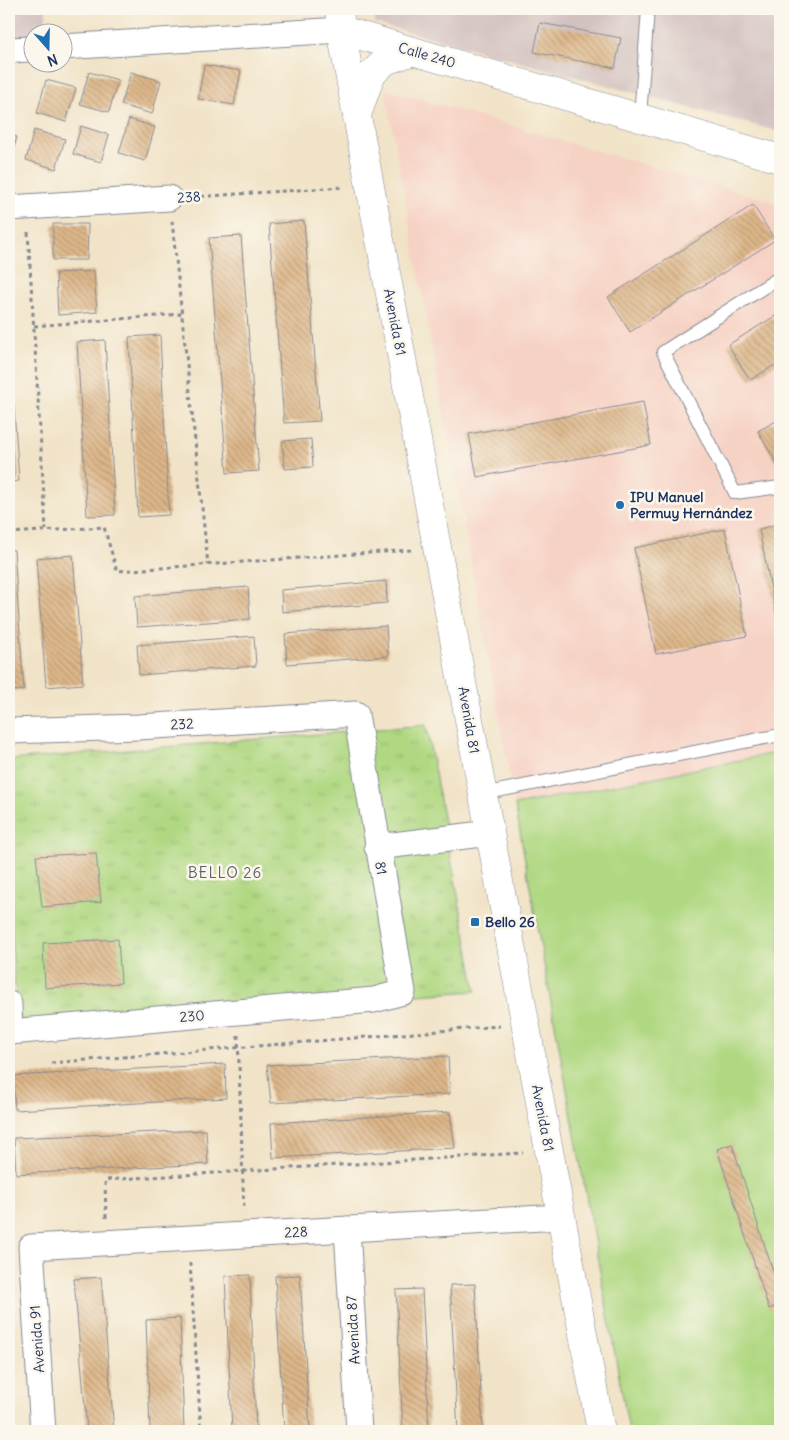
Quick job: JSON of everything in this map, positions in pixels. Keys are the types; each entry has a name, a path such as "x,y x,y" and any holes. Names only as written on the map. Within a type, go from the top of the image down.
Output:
{"main road":[{"name":"Calle 240","path":"340,20 413,51 780,158"},
{"name":"Avenida 81","path":"340,20 601,1431"},
{"path":"357,117 371,75 385,60 413,51"}],"street":[{"name":"Calle 240","path":"72,46 340,20"},
{"path":"9,50 22,49"},
{"name":"238","path":"17,207 169,198"},
{"name":"232","path":"9,731 138,727 356,714"},
{"name":"81","path":"356,714 403,992 374,1000"},
{"path":"378,846 490,833"},
{"name":"230","path":"9,1004 10,1032 374,1000"},
{"name":"228","path":"31,1247 106,1241 347,1230 561,1217"},
{"name":"Avenida 87","path":"347,1230 358,1431"},
{"name":"Avenida 91","path":"31,1247 43,1431"}],"lane":[{"path":"640,117 648,9"},
{"path":"780,277 663,352 735,493 780,487"},
{"path":"482,794 780,735"}],"path":[{"name":"238","path":"169,198 370,186"},
{"path":"169,198 208,565"},
{"path":"17,207 34,326 46,530"},
{"path":"34,326 181,314"},
{"path":"9,532 104,527 117,571 437,548"},
{"path":"237,1012 244,1172 244,1234"},
{"path":"51,1063 525,1024"},
{"path":"106,1241 105,1180 549,1151"},
{"path":"188,1237 201,1431"}],"shaded area":[{"path":"9,9 46,9 46,22 22,22 22,44 9,45"},
{"path":"375,9 780,9 780,132 375,23"},
{"name":"IPU Manuel Permuy Hernández","path":"385,89 780,204 780,1431 629,1431"}],"green space":[{"path":"426,725 476,991 18,1023 9,908 9,760"},
{"path":"780,752 780,1431 629,1431 515,805"}],"building":[{"path":"540,23 621,38 615,68 534,52"},
{"path":"204,65 241,71 234,105 198,99"},
{"path":"89,72 118,80 109,112 80,104"},
{"path":"131,72 161,81 152,114 121,105"},
{"path":"46,80 76,88 66,122 37,113"},
{"path":"129,119 155,127 145,161 119,153"},
{"path":"81,126 109,135 101,162 73,154"},
{"path":"34,130 65,139 56,169 26,160"},
{"path":"9,135 17,137 9,165"},
{"path":"753,205 775,240 630,332 608,297"},
{"path":"304,221 320,421 284,423 269,224"},
{"path":"53,224 88,224 87,260 53,260"},
{"path":"241,236 259,471 227,473 209,238"},
{"path":"94,271 97,312 58,315 56,273"},
{"path":"780,313 780,362 750,380 728,345"},
{"path":"160,335 169,515 138,517 129,337"},
{"path":"9,336 19,481 9,482"},
{"path":"105,340 115,515 87,516 77,342"},
{"path":"643,402 651,445 477,477 469,434"},
{"path":"780,419 780,470 758,431"},
{"path":"311,439 313,467 285,469 282,441"},
{"path":"780,524 780,628 779,628 759,529"},
{"path":"725,529 747,636 656,654 634,548"},
{"path":"9,550 14,550 24,690 9,691"},
{"path":"73,555 83,684 46,687 36,558"},
{"path":"386,581 387,603 282,612 281,590"},
{"path":"248,587 250,619 137,627 135,596"},
{"path":"386,626 388,656 287,664 285,634"},
{"path":"254,636 256,666 139,675 137,645"},
{"path":"96,853 101,902 42,907 36,856"},
{"path":"118,939 121,983 45,988 43,943"},
{"path":"448,1056 450,1094 271,1103 267,1065"},
{"path":"225,1064 226,1098 15,1110 13,1076"},
{"path":"450,1112 455,1148 273,1158 271,1123"},
{"path":"206,1130 208,1164 16,1174 14,1138"},
{"path":"732,1144 780,1293 780,1305 769,1309 717,1149"},
{"path":"250,1275 256,1431 232,1431 225,1276"},
{"path":"300,1275 310,1431 284,1431 275,1276"},
{"path":"101,1277 114,1431 87,1431 74,1279"},
{"path":"475,1284 483,1431 458,1431 450,1285"},
{"path":"422,1289 429,1431 403,1431 396,1290"},
{"path":"180,1318 184,1431 150,1431 146,1320"}],"place":[{"name":"IPU Manuel Permuy Hernández","path":"620,505"},
{"name":"Bello 26","path":"475,922"}],"district":[{"name":"BELLO 26","path":"225,873"}]}
